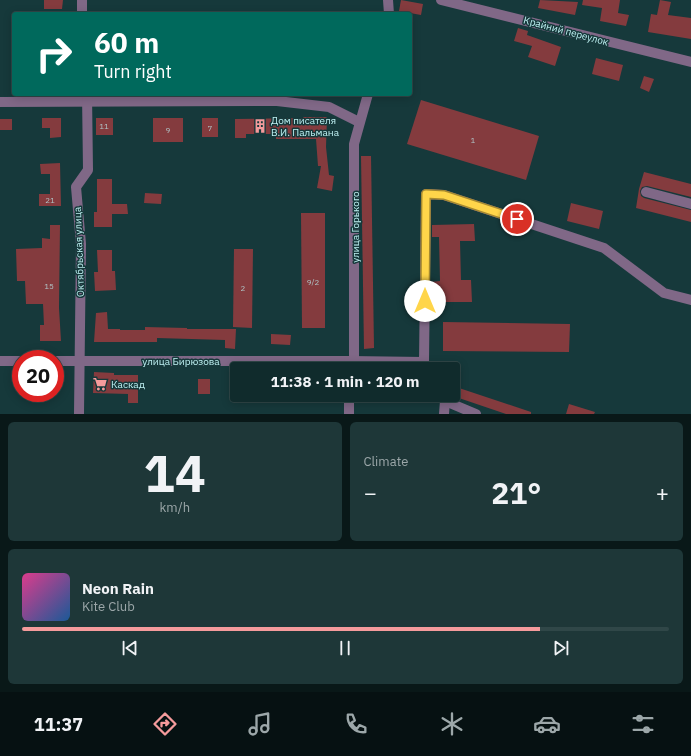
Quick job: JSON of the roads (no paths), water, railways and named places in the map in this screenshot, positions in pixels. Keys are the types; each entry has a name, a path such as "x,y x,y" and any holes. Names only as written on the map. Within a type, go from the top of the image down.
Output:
{"street":[{"path":"82,0 82,12"},
{"path":"388,0 389,12"},
{"name":"Крайний переулок","path":"441,0 691,62"},
{"name":"улица Горького","path":"351,362 354,144 367,96"},
{"path":"0,102 88,98 277,101 329,106 359,122"},
{"name":"Октябрьская улица","path":"79,414 81,244 76,187 88,170 88,98"},
{"path":"646,192 691,204"},
{"path":"426,362 426,194 444,195 604,248 664,293 691,300"},
{"path":"0,361 12,361"},
{"name":"улица Бирюзова","path":"64,361 230,363"},
{"path":"349,402 349,414"},
{"path":"443,402 444,414"},
{"path":"451,402 476,414"}],"place":[{"name":"Дом писателя В.И. Пальмана","path":"260,126"},
{"name":"Каскад","path":"100,384"}]}
